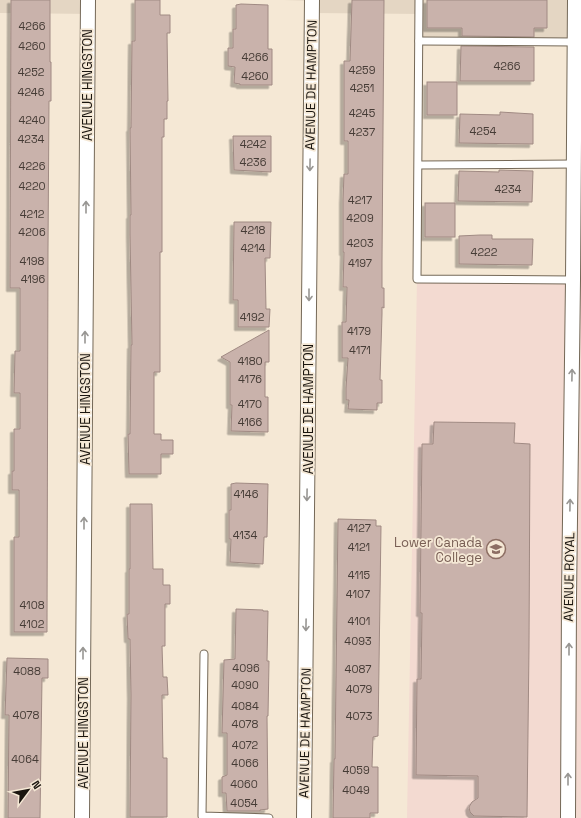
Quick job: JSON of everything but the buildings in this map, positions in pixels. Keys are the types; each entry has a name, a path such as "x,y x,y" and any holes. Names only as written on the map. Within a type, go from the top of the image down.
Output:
{"street":[{"name":"AVENUE HINGSTON","path":"82,818 88,0"},
{"name":"AVENUE DE HAMPTON","path":"304,818 312,0"},
{"name":"AVENUE ROYAL","path":"568,818 575,0"}],"lane":[{"path":"419,0 417,279 573,280"},
{"path":"419,41 574,42"},
{"path":"419,165 574,164"},
{"path":"204,654 202,817 269,818"}],"shaded area":[{"path":"0,0 94,0 93,14 0,13"},
{"path":"284,0 575,0 574,42 419,41 419,20 422,14 314,13 314,1"},
{"name":"Lower Canada College","path":"574,246 581,246 581,818 407,818 417,279 573,280"}],"place":[{"name":"Lower Canada College","path":"496,549"}]}
